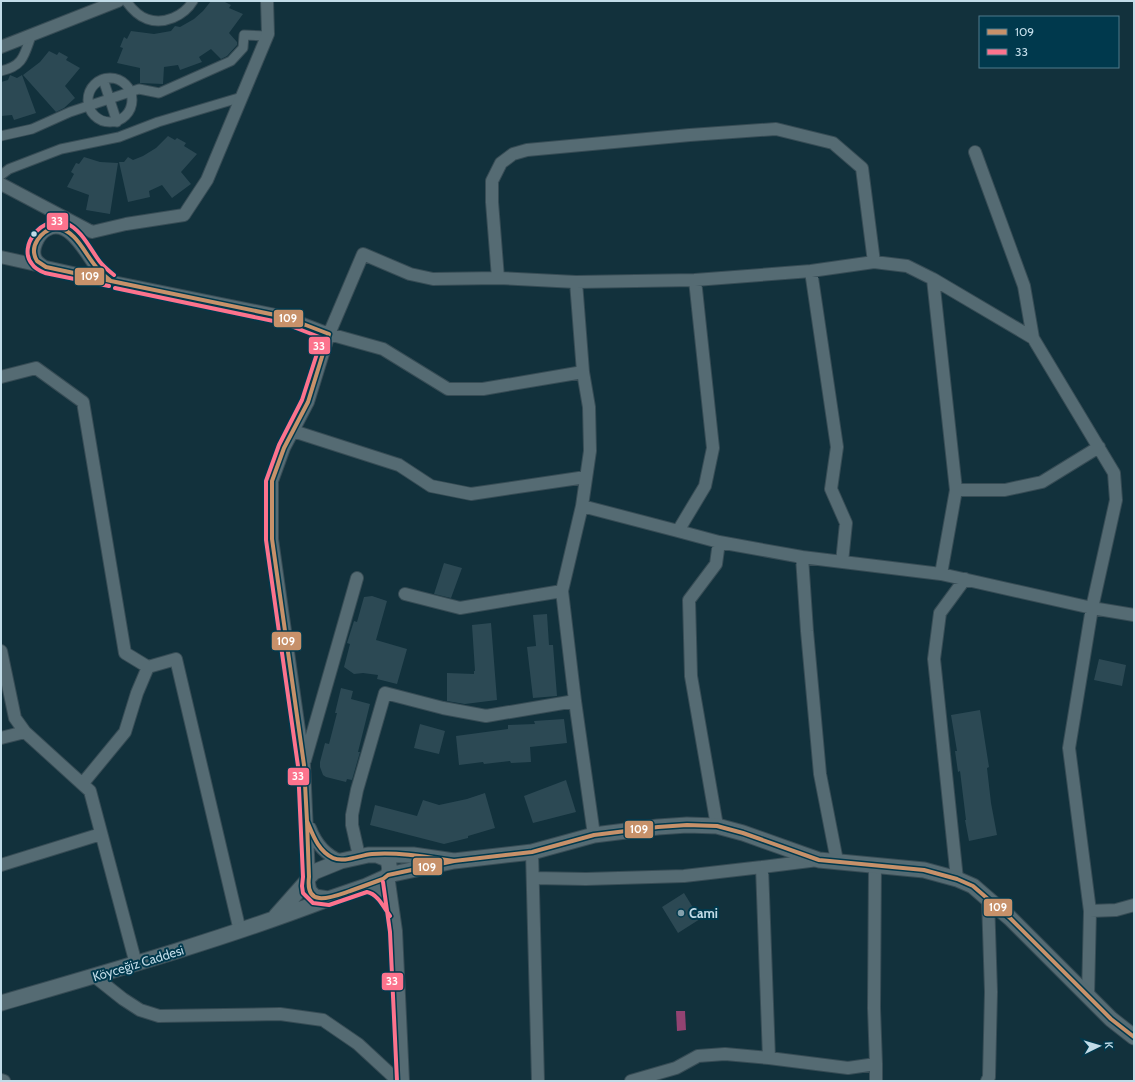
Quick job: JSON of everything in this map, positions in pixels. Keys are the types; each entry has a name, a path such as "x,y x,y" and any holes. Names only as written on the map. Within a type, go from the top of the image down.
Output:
{"street":[{"path":"1,47 118,1"},
{"path":"126,1 134,11 147,19 164,21 177,17 189,7 193,1"},
{"path":"1,184 65,224 92,232 126,224 184,215 207,180 268,36 266,1"},
{"path":"1,136 32,129 70,112 139,89 159,93 231,61 244,48 244,35 268,36"},
{"path":"1,71 18,65 25,54 31,36"},
{"path":"114,78 121,81 131,92 132,105 129,112 124,118 117,122 109,123 102,121 95,117 89,106 88,99 90,92 94,85 103,79 114,78"},
{"path":"103,79 117,122"},
{"path":"1,175 9,169 61,149 118,137 158,122 242,97"},
{"path":"498,278 492,202 492,181 501,163 513,154 527,150 690,135 776,129 833,143 862,168 874,262"},
{"path":"975,152 1024,286 1033,338 1114,473 1116,500 1092,608 1069,748 1090,911 1088,996"},
{"path":"46,267 38,262 35,255 36,243 43,232 50,228 65,224"},
{"path":"65,224 95,265 113,282"},
{"path":"328,899 315,897 309,891 304,765 272,539 272,481 284,448 308,402 329,334 363,254 410,274 433,279 498,278 576,282 694,280 811,271 874,262 907,266 933,279 1033,338"},
{"path":"1,257 113,282 285,317 329,334 383,349 448,389 483,389 583,372"},
{"path":"811,271 837,447 832,489 846,523 842,562"},
{"path":"933,279 956,490 941,574"},
{"path":"678,531 705,486 713,448 694,280"},
{"path":"576,282 583,372 589,407 590,451 582,506 562,591 575,701 594,835"},
{"path":"1,377 36,368 83,402 125,653 148,667 176,659 240,931"},
{"path":"293,431 398,465 432,486 471,494 586,477"},
{"path":"956,490 1005,490 1042,482 1099,447"},
{"path":"582,506 719,542 802,557 941,574 1092,608 1134,615"},
{"path":"717,826 691,676 688,600 716,564 719,542"},
{"path":"802,557 820,774 838,861"},
{"path":"304,765 358,578"},
{"path":"957,879 934,658 940,613 965,579"},
{"path":"405,594 460,608 562,591"},
{"path":"1,651 15,718 25,732 90,791 136,964"},
{"path":"82,783 125,732 137,693 148,667"},
{"path":"358,856 352,825 352,814 357,790 385,693 443,708 486,716 575,701"},
{"path":"1,738 25,732"},
{"path":"307,821 312,835 322,849 332,858 341,861"},
{"path":"388,875 454,861 532,852 594,835 687,825 717,826 767,840 819,860"},
{"path":"1,865 101,834"},
{"path":"532,852 538,1081"},
{"path":"377,854 414,855 454,861"},
{"path":"377,854 387,859 389,866 388,875 394,913 403,1081"},
{"name":"Köyceğiz Caddesi","path":"273,918 308,879 322,868 358,856 377,854"},
{"path":"533,878 586,879 684,876 819,860 924,870 957,879 973,886 1010,918 1111,1020 1134,1037"},
{"path":"875,865 874,1008 876,1081"},
{"path":"762,866 769,1058"},
{"name":"Köyceğiz Caddesi","path":"1,1003 136,964 240,931 366,886 383,879 388,875"},
{"path":"366,886 373,887 383,896 394,913"},
{"path":"987,1081 989,1077 991,992 988,898"},
{"path":"1090,911 1116,910 1134,905"},
{"path":"94,976 123,999 140,1010 159,1016 280,1014 323,1020 358,1044 398,1081"},
{"path":"630,1081 676,1068 698,1056 725,1054 848,1068 876,1064"}],"shaded area":[{"path":"676,1011 685,1011 686,1030 677,1031"}],"building":[{"path":"211,1 223,1 231,5 229,8 243,14 229,33 237,42 237,45 227,56 221,59 211,49 199,57 202,62 180,70 178,65 164,67 163,84 140,83 140,68 117,63 123,48 120,47 124,37 127,39 131,31 154,34 171,31 175,26 180,27 194,19"},
{"path":"49,51 57,55 59,52 68,57 66,60 80,68 65,86 75,98 64,108 56,112 23,75 40,62"},
{"path":"10,75 17,78 22,75 36,113 14,120 12,115 1,116 1,82 8,80"},
{"path":"168,136 175,140 177,138 186,143 184,146 197,154 181,172 191,184 172,198 162,185 149,191 150,197 128,202 119,162 124,162 128,157 133,160 143,156 156,148"},
{"path":"84,157 100,162 118,163 110,214 86,210 89,195 67,187 74,174 71,172 76,163 79,164"},
{"path":"444,563 462,568 451,598 434,594"},
{"path":"372,596 387,601 376,640 407,649 397,684 377,679 378,675 363,673 354,674 344,667 350,644 347,643 354,621 357,622 364,597"},
{"path":"547,614 549,645 553,645 557,696 533,698 527,647 536,646 533,615"},
{"path":"491,623 497,700 465,704 447,701 447,673 474,674 475,671 472,625"},
{"path":"1099,659 1126,665 1122,686 1094,680"},
{"path":"341,688 353,691 351,699 370,704 358,752 360,752 352,780 347,779 346,782 326,777 323,775 320,767 325,743 329,744 337,713 335,713"},
{"path":"980,710 989,767 987,768 991,803 997,835 969,841 951,715"},
{"path":"564,719 567,743 530,747 531,762 511,763 510,761 484,764 483,762 459,765 456,736 508,729 508,725 535,724 534,721"},
{"path":"420,724 445,731 439,754 414,748"},
{"path":"566,780 576,812 533,823 524,796"},
{"path":"485,793 495,828 468,836 468,838 444,844 370,825 375,805 417,816 423,800 439,805 467,799"},
{"name":"Cami","path":"684,893 700,919 678,933 662,907"}],"transit line":[{"name":"33","path":"109,286 45,273 38,270 33,266 28,257 30,241 41,227 57,221 66,223 77,230 100,262 114,275"},
{"name":"109","path":"56,227 63,229 75,238 97,268 111,281 46,267 37,261 34,250 35,245 45,232 56,227"},
{"name":"109","path":"111,281 285,317 329,334 308,402 284,448 272,481 272,539 304,765 307,821"},
{"name":"33","path":"115,288 283,323 322,338 302,400 279,445 266,481 266,540 298,766 303,877 302,886 303,893 313,903 329,905 367,892 371,893 378,898 390,916"},
{"name":"109","path":"307,821 320,847 333,858 342,860 372,854 392,854 413,855 454,861 388,875 383,879 328,898 315,897 311,894 309,887 307,821"},
{"name":"109","path":"454,861 532,852 594,835 687,825 717,826 743,833 819,860 924,870 957,879 973,886 1010,918 1111,1019 1134,1037"},
{"name":"33","path":"383,882 390,932 397,1081"}],"place":[{"name":"Cami","path":"681,913"}]}
